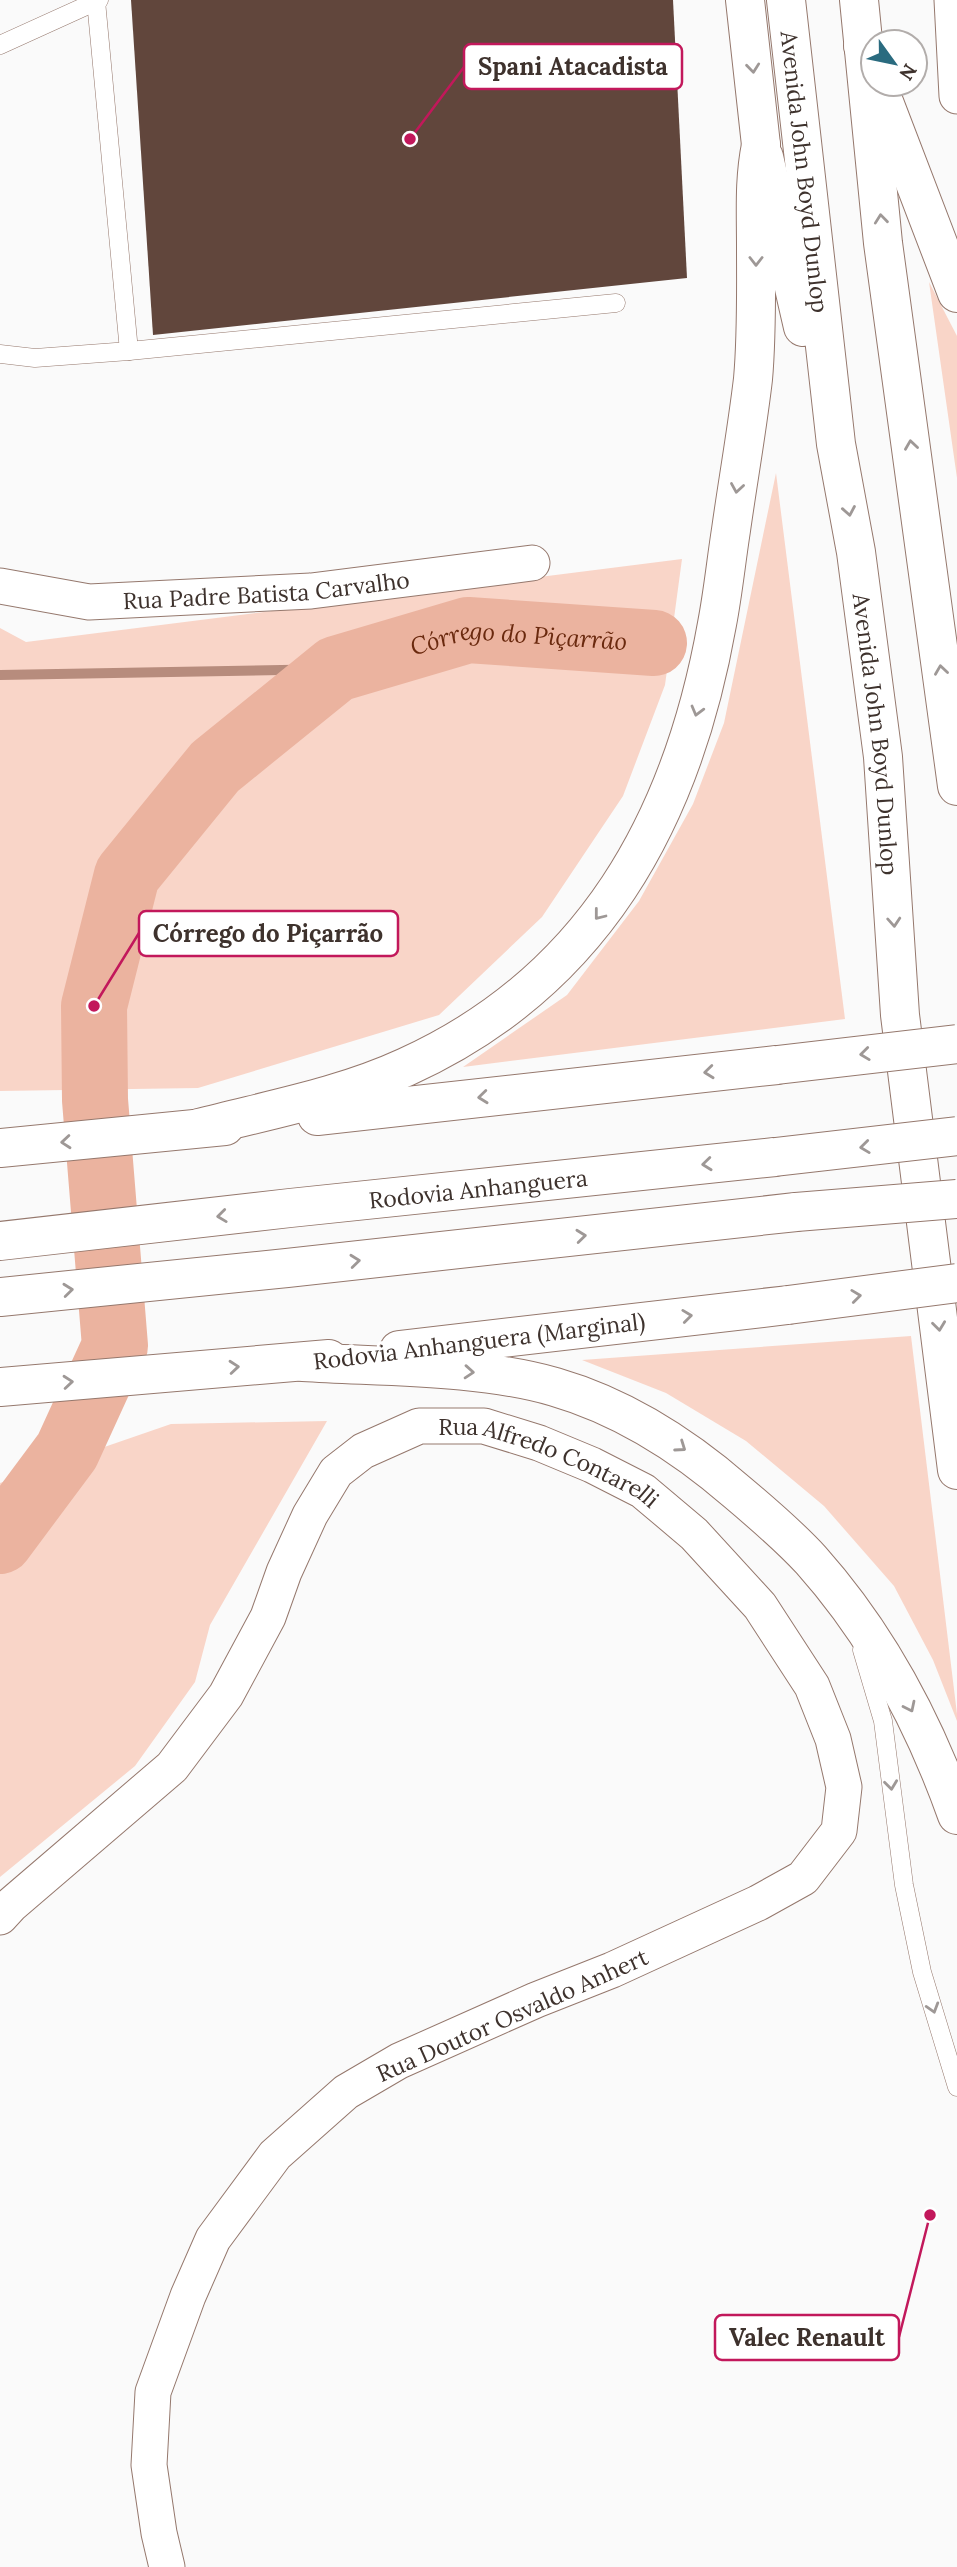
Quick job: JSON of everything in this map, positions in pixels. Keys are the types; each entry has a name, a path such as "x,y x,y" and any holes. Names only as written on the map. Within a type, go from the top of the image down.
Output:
{"main road":[{"path":"745,0 761,145 796,304 836,444"},
{"name":"Avenida John Boyd Dunlop","path":"786,0 836,444 856,552 883,757 900,1015 957,1470"},
{"path":"859,0 863,28"},
{"path":"871,98 883,243 957,786"},
{"path":"882,98 957,293"},
{"path":"199,1128 323,1096 373,1080 403,1069 467,1035 531,989 557,965 600,915 641,854 668,797 694,723 717,625 753,379 757,308 755,173 761,145"},
{"path":"0,1148 132,1136 957,1044"},
{"name":"Rodovia Anhanguera","path":"0,1241 957,1136"},
{"path":"0,1297 796,1212 957,1199"},
{"name":"Rodovia Anhanguera (Marginal)","path":"0,1387 303,1362 957,1283"},
{"path":"303,1362 485,1373 555,1387 613,1409 675,1442 703,1462 768,1518 810,1559 844,1601 893,1673 929,1744 957,1815"}],"street":[{"path":"952,0 957,96"},
{"name":"Rua Padre Batista Carvalho","path":"0,586 89,602 312,591 532,563"},
{"name":"Rua Alfredo Contarelli","path":"0,1917 172,1767 226,1695 268,1617 284,1572 310,1515 335,1472 363,1451 419,1426 484,1426 539,1443 593,1465 643,1492 694,1534 751,1595 812,1686 833,1739 844,1787 839,1831 819,1860"},
{"name":"Rua Doutor Osvaldo Anhert","path":"167,2567 149,2465 153,2392 187,2296 214,2239 275,2155 346,2092 399,2061 536,2000 612,1970 758,1903 803,1878 819,1860"}],"lane":[{"path":"0,45 98,1 129,351"},
{"path":"0,354 35,358 129,351 616,303"},
{"path":"844,1601 856,1630 883,1721 904,1885 922,1972 957,2087"}],"shaded area":[{"path":"929,282 957,336 957,478"},
{"path":"776,473 845,1019 463,1067 567,995 639,901 693,804 724,723"},
{"path":"682,559 665,685 623,796 542,917 439,1015 198,1088 0,1091 0,628 26,642"},
{"path":"911,1336 957,1721 933,1660 894,1586 824,1506 746,1441 666,1393 582,1360"},
{"path":"327,1421 210,1625 195,1682 135,1766 0,1877 0,1483 171,1424"}],"building":[{"path":"131,0 673,0 687,278 153,335"}],"waterway":[{"name":"Córrego do Piçarrão","path":"0,1541 67,1451 115,1346 95,1100 94,1006 127,875 215,767 336,669 468,630 654,643"},
{"path":"0,675 336,669"}],"place":[{"name":"Spani Atacadista","path":"410,139"},
{"name":"Córrego do Piçarrão","path":"94,1006"},
{"name":"Valec Renault","path":"930,2215"}]}
